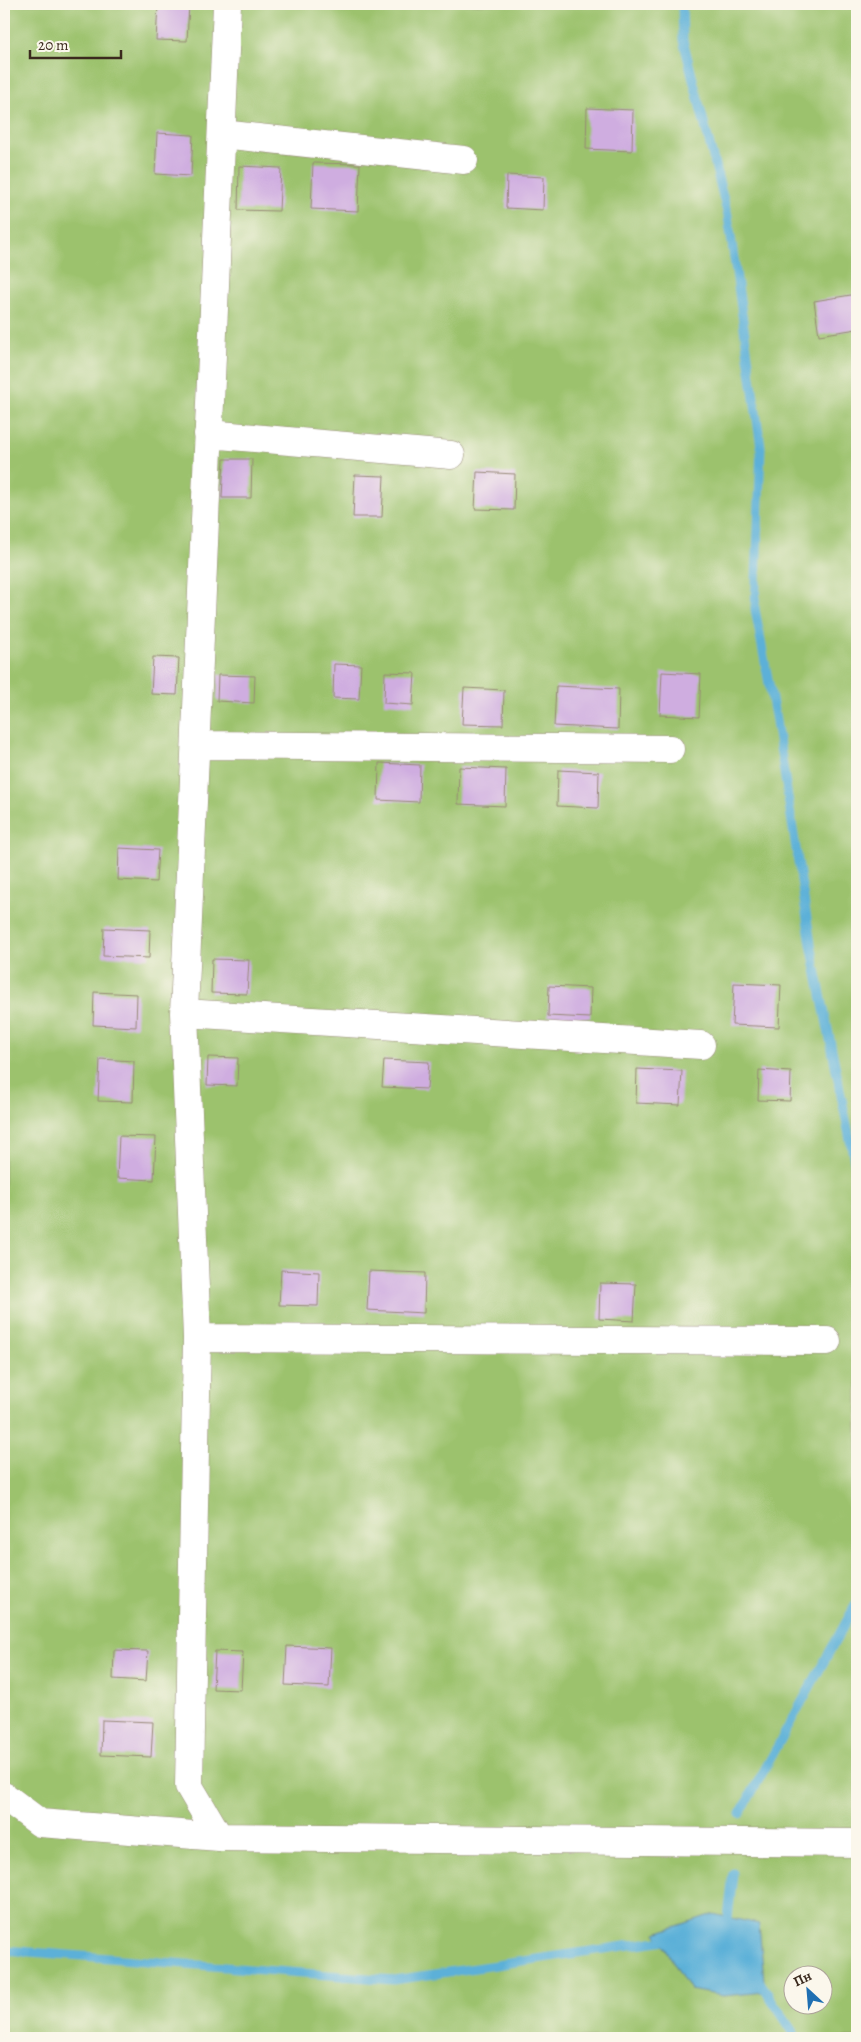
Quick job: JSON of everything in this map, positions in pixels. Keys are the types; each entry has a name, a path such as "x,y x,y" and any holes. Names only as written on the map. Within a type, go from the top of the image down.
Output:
{"lane":[{"path":"218,1837 189,1786 197,1338 184,1013 227,4"},
{"path":"222,134 464,160"},
{"path":"208,434 451,455"},
{"path":"196,745 670,749"},
{"path":"184,1013 701,1045"},
{"path":"197,1338 827,1341"},
{"path":"4,1796 40,1823 218,1837 857,1843"}],"green space":[{"path":"4,4 857,4 857,2038 4,2038"}],"water":[{"path":"713,1914 759,1924 765,1992 723,1996 690,1990 656,1933"}],"building":[{"path":"158,4 189,4 187,41 156,40"},
{"path":"587,108 633,110 632,151 586,149"},
{"path":"157,133 193,135 191,176 155,174"},
{"path":"313,163 360,164 358,211 311,209"},
{"path":"239,166 281,168 279,211 238,210"},
{"path":"507,175 544,177 543,210 506,208"},
{"path":"857,294 857,329 819,335 814,301"},
{"path":"224,459 252,459 251,498 222,498"},
{"path":"477,472 515,474 514,510 475,509"},
{"path":"355,475 384,476 382,517 353,517"},
{"path":"153,657 179,658 177,695 151,694"},
{"path":"334,664 361,665 359,699 333,698"},
{"path":"385,672 415,673 413,705 384,703"},
{"path":"662,672 701,674 699,717 660,715"},
{"path":"218,675 255,676 254,703 217,701"},
{"path":"556,686 619,689 618,729 554,726"},
{"path":"464,688 504,690 503,725 462,724"},
{"path":"379,763 420,765 419,802 378,800"},
{"path":"459,767 506,769 505,806 458,804"},
{"path":"558,770 599,772 598,808 557,806"},
{"path":"119,848 158,850 156,882 118,880"},
{"path":"104,928 150,930 149,958 103,956"},
{"path":"212,959 249,960 247,994 211,993"},
{"path":"734,983 781,985 779,1027 732,1025"},
{"path":"549,986 591,988 590,1018 548,1016"},
{"path":"94,992 137,994 136,1027 93,1025"},
{"path":"208,1057 238,1058 237,1086 207,1085"},
{"path":"100,1059 134,1061 133,1102 98,1101"},
{"path":"384,1060 429,1062 427,1089 382,1087"},
{"path":"637,1069 682,1071 680,1105 636,1103"},
{"path":"759,1070 791,1072 790,1101 758,1100"},
{"path":"119,1136 156,1137 154,1180 117,1178"},
{"path":"281,1270 319,1272 318,1306 279,1305"},
{"path":"369,1271 425,1273 424,1313 367,1310"},
{"path":"600,1283 636,1284 634,1321 599,1319"},
{"path":"287,1646 331,1648 329,1687 285,1685"},
{"path":"114,1650 148,1651 146,1681 113,1679"},
{"path":"215,1651 243,1652 241,1690 213,1689"},
{"path":"102,1720 153,1722 151,1757 101,1755"}],"waterway":[{"path":"682,4 683,40 728,216 761,447 755,609 776,721 811,944 857,1175"},
{"path":"740,1814 857,1602"},
{"path":"727,1928 733,1873"},
{"path":"4,1950 394,1980 672,1939"},
{"path":"758,1979 797,2038"}]}
